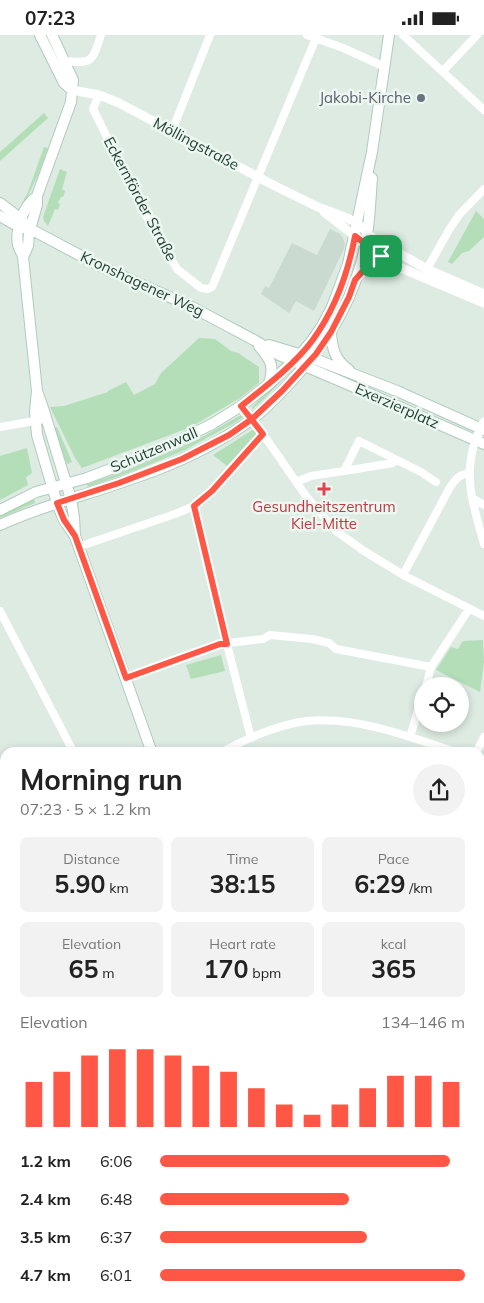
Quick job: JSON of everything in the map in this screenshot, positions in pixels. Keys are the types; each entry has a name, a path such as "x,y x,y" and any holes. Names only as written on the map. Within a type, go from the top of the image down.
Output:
{"main road":[{"path":"40,35 64,83 72,90"},
{"path":"23,257 28,246 30,229 37,205 36,196 69,107 72,90 73,80 52,35"},
{"path":"296,358 317,334 332,307 348,264 372,152 389,35"},
{"path":"309,362 331,332 349,297 366,244 374,158 372,152"},
{"path":"36,196 30,201 20,223 18,246 23,257 41,419 71,499 78,547 150,747"},
{"name":"Kronshagener Weg","path":"0,203 20,223"},
{"name":"Kronshagener Weg","path":"0,216 20,223 94,263 184,303 254,340 296,358"},
{"path":"331,332 335,355 340,362 356,375"},
{"path":"254,340 266,354 271,365 272,374 269,383"},
{"name":"Exerzierplatz","path":"296,358 356,375 483,427"},
{"name":"Schützenwall","path":"0,510 24,497 87,478 168,446 212,424 241,406 296,358"},
{"name":"Exerzierplatz","path":"309,362 479,442"},
{"name":"Schützenwall","path":"0,525 36,509 119,483 182,459 229,435 252,419 309,362"},
{"path":"41,419 36,435 51,488 64,520 75,536"}],"street":[{"path":"64,61 90,61 101,35"},
{"path":"172,131 210,35"},
{"path":"307,35 352,52 384,67"},
{"path":"403,35 484,110"},
{"path":"443,71 478,35"},
{"path":"258,177 316,38"},
{"name":"Möllingstraße","path":"72,90 99,95 119,103 258,177 318,207 357,223"},
{"name":"Eckernförder Straße","path":"99,95 94,109 96,115 144,212 177,269 201,289 212,287 258,177"},
{"path":"425,273 459,215 484,189"},
{"name":"Möllingstraße","path":"318,207 355,236"},
{"path":"357,223 374,239 425,273 484,303"},
{"path":"355,236 381,256 401,268 425,273 484,294"},
{"path":"355,280 369,264 381,256"},
{"path":"241,406 314,507 336,531 403,575 484,616"},
{"path":"0,427 41,419"},
{"name":"Exerzierplatz","path":"479,442 483,427"},
{"path":"78,547 194,506 212,491 263,434"},
{"path":"344,471 359,441 436,482"},
{"path":"479,442 471,455 469,473 472,498 484,544"},
{"path":"296,482 310,476 393,463 396,460"},
{"path":"403,575 456,477 469,473"},
{"path":"472,498 484,505"},
{"path":"194,506 250,738"},
{"path":"428,677 431,667 469,609"},
{"path":"0,611 71,747"},
{"path":"126,678 220,644 263,639 270,635 312,639 330,643 336,649 431,667"},
{"path":"233,747 250,738 293,724 321,720 350,722 410,737 440,747"},
{"path":"410,737 414,724"}],"shaded area":[{"path":"330,229 342,236 345,244 314,311 296,301 289,313 261,294 265,286 269,288 292,243 317,255"}],"green space":[{"path":"44,113 48,118 0,161 0,152"},
{"path":"44,147 48,148 38,175 23,206 21,205 28,192"},
{"path":"60,169 67,172 62,189 65,191 58,203 60,204 58,210 55,209 48,226 43,217"},
{"path":"476,211 484,219 484,237 469,251 462,253 452,264 448,262"},
{"path":"199,338 215,339 231,351 238,353 259,367 259,383 240,398 191,427 82,468 75,458 50,407 64,406 108,392 126,382 134,395 155,384 161,373"},
{"path":"287,372 289,373 252,409 252,407"},
{"path":"241,415 243,417 236,422 185,450 88,487 87,484 122,472 177,449"},
{"path":"57,427 72,462 67,464 54,428"},
{"path":"254,429 258,432 227,466 213,455"},
{"path":"27,448 32,473 26,477 28,485 0,500 0,456"},
{"path":"34,498 35,503 0,518 0,515"},
{"path":"483,640 484,662 480,692 469,686 469,677 450,677 436,670 451,647 458,649 463,641"},
{"path":"221,655 225,671 191,679 186,665"}],"place":[{"name":"Jakobi-Kirche","path":"421,98"},
{"name":"Gesundheitszentrum Kiel-Mitte","path":"324,489"}],"route":[{"path":"381,256 355,236 348,264 334,302 322,326 300,355 241,406 252,419 263,434 212,491 194,506 208,571 227,644 220,644 126,678 75,536 64,520 57,503 156,470 182,459 229,435 252,419 282,391 316,354 331,332 349,297 355,280 369,264 381,256"}]}
